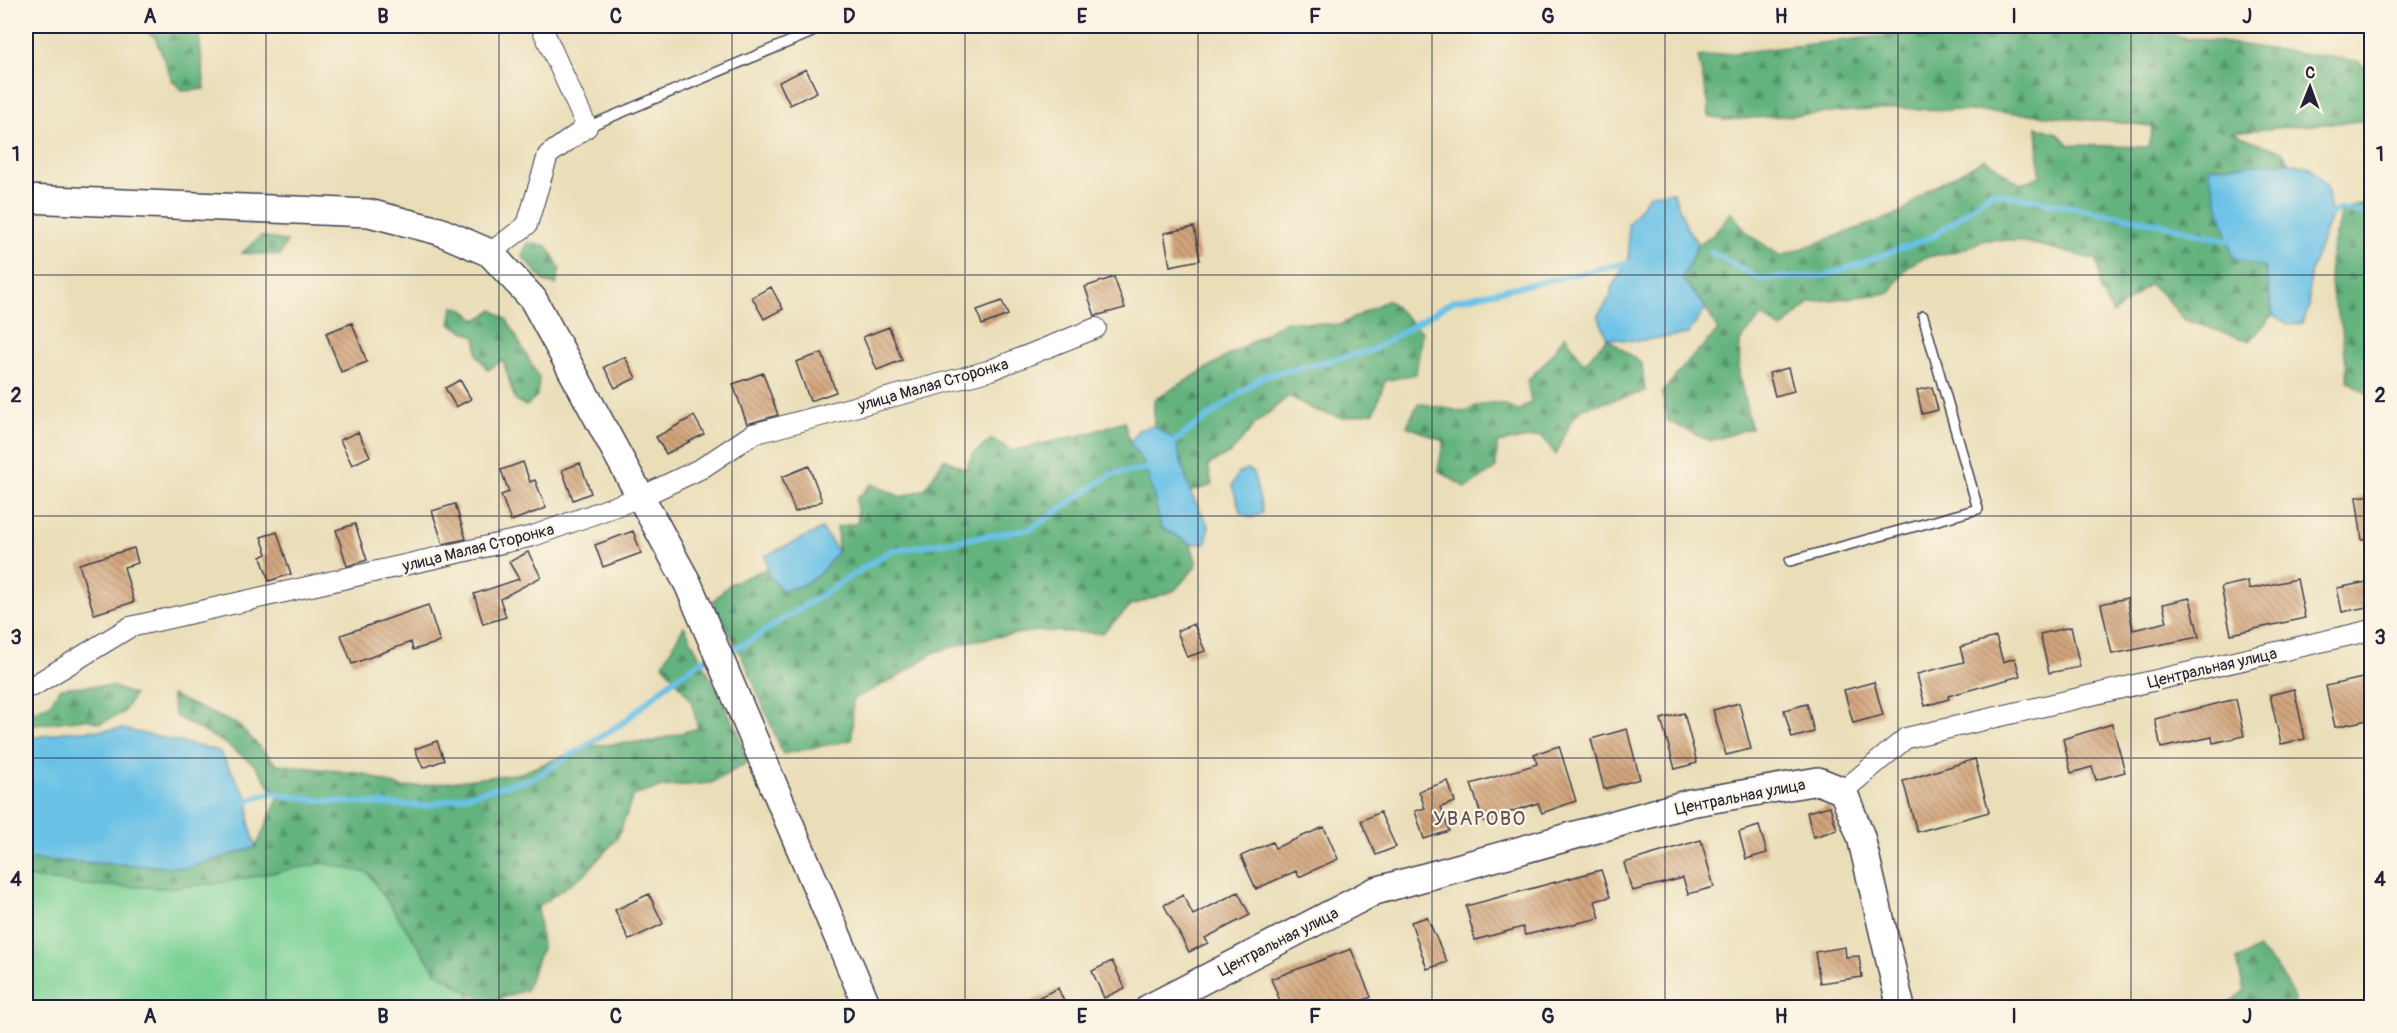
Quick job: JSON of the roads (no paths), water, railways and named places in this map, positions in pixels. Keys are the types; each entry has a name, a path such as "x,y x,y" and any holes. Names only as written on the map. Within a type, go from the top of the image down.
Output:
{"street":[{"path":"490,253 527,225 548,155 587,127 541,26"},
{"path":"26,199 369,213 439,231 490,253 533,299 688,584 868,1008"},
{"name":"улица Малая Сторонка","path":"26,687 33,686 130,627 533,536 641,497 702,468 753,434 988,371 1096,328"},
{"name":"Центральная улица","path":"1149,1008 1375,891 1690,803 1818,781 1843,792 1906,738 2372,630"},
{"path":"1843,792 1861,837 1901,1008"}],"lane":[{"path":"587,127 810,33"},
{"path":"1790,561 1978,509 1923,316"}],"water":[{"path":"2288,162 2310,167 2327,187 2331,215 2310,274 2309,308 2302,323 2290,325 2273,315 2265,268 2233,257 2208,167"},
{"path":"1673,192 1687,228 1698,244 1682,279 1706,308 1688,334 1637,341 1607,338 1598,315 1611,296 1611,289 1629,258 1628,225 1650,194"},
{"path":"1154,426 1175,440 1190,492 1209,526 1206,543 1191,544 1161,527 1147,469 1130,443 1138,430"},
{"path":"1248,469 1253,472 1263,513 1251,518 1241,513 1232,485 1238,473"},
{"path":"822,529 838,551 814,578 801,585 782,590 769,575 765,556"},
{"path":"123,729 219,751 249,800 249,823 256,847 187,868 26,859 26,739 64,732"}],"waterway":[{"path":"1710,251 1759,279 1825,276 1933,237 1992,192 2152,222 2226,240 2233,238"},
{"path":"2325,216 2342,209 2372,215"},
{"path":"1170,445 1262,377 1373,350 1453,301 1632,262"},
{"path":"724,652 745,644 890,551 1031,529 1112,474 1147,469 1152,463"},
{"path":"249,800 270,793 323,801 426,806 534,778 624,722 670,682 701,661 712,657"}],"district":[{"name":"УВАРОВО","path":"1480,818"}]}
